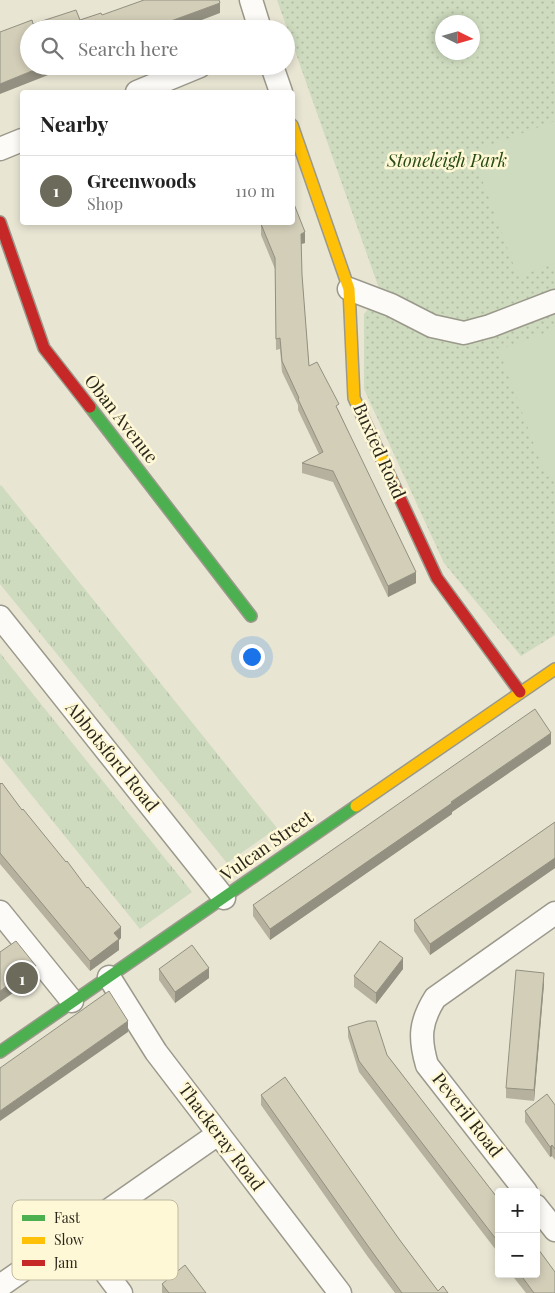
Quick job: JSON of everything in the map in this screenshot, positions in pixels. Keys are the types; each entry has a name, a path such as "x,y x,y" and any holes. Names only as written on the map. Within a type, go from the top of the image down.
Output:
{"street":[{"path":"251,0 257,20"},
{"path":"142,90 178,75"},
{"path":"275,75 280,90"},
{"name":"Buxted Road","path":"295,134 349,289 354,398 437,578 520,692"},
{"path":"0,149 20,141"},
{"name":"Oban Avenue","path":"0,222 44,348 251,616"},
{"path":"349,289 390,305 432,326 464,333 490,326 555,301"},
{"name":"Abbotsford Road","path":"0,617 224,898"},
{"name":"Vulcan Street","path":"0,1052 555,669"},
{"path":"0,912 72,1001"},
{"name":"Peveril Road","path":"523,1188 427,1064 422,1047 422,1033 426,1012 435,998 555,913"},
{"name":"Thackeray Road","path":"109,977 156,1052 340,1293"},
{"path":"123,1200 218,1134"},
{"path":"540,1211 555,1230"},
{"path":"0,1286 12,1278"},
{"path":"112,1280 122,1293"}],"green space":[{"name":"Stoneleigh Park","path":"277,0 555,0 555,635 521,656 444,563 364,389 364,314 381,294 295,51 295,20 284,20"},
{"path":"555,121 555,263 518,277 472,152"},
{"path":"555,329 555,474 546,477 499,350"},
{"path":"1,485 277,828 227,863 0,584"},
{"path":"0,653 192,892 140,929 0,756"}],"building":[{"path":"144,0 219,0 220,3 174,20 80,20 101,13 102,15"},
{"path":"76,10 80,20 45,20"},
{"path":"20,24 20,75 22,75 0,84 0,32"},
{"path":"295,207 305,232 301,234 302,275 309,366 317,362 339,404 336,406 416,572 388,586 333,471 302,463 323,452 282,361 280,338 276,339 275,258 261,225 295,225"},
{"path":"535,709 551,733 270,929 253,905"},
{"path":"0,783 2,783 22,810 121,927 114,933 119,939 90,961 0,853"},
{"path":"555,822 555,858 430,944 414,920"},
{"path":"16,941 36,966 0,991 0,952"},
{"path":"380,941 403,958 376,993 354,976"},
{"path":"192,945 209,968 175,992 159,969"},
{"path":"516,970 544,973 534,1090 506,1088"},
{"path":"109,991 128,1021 0,1111 0,1068"},
{"path":"368,1021 376,1021 387,1055 495,1195 495,1238 359,1061 348,1027"},
{"path":"285,1077 438,1291 443,1286 448,1293 402,1293 261,1095"},
{"path":"547,1094 555,1105 555,1149 552,1145 550,1147 525,1111"},
{"path":"540,1251 555,1272 555,1293 534,1293 523,1278 540,1278"},
{"path":"185,1265 206,1293 169,1293 162,1284 167,1280 178,1280 178,1271"}],"traffic: fast":[{"path":"90,407 251,616"},
{"path":"0,1052 356,806"}],"traffic: slow":[{"path":"295,134 349,289 354,398 392,481"},
{"path":"356,806 555,669"}],"traffic: jam":[{"path":"0,222 44,348 90,407"},
{"path":"392,481 437,578 520,692"}],"place":[{"name":"Greenwoods","path":"22,978"}]}
